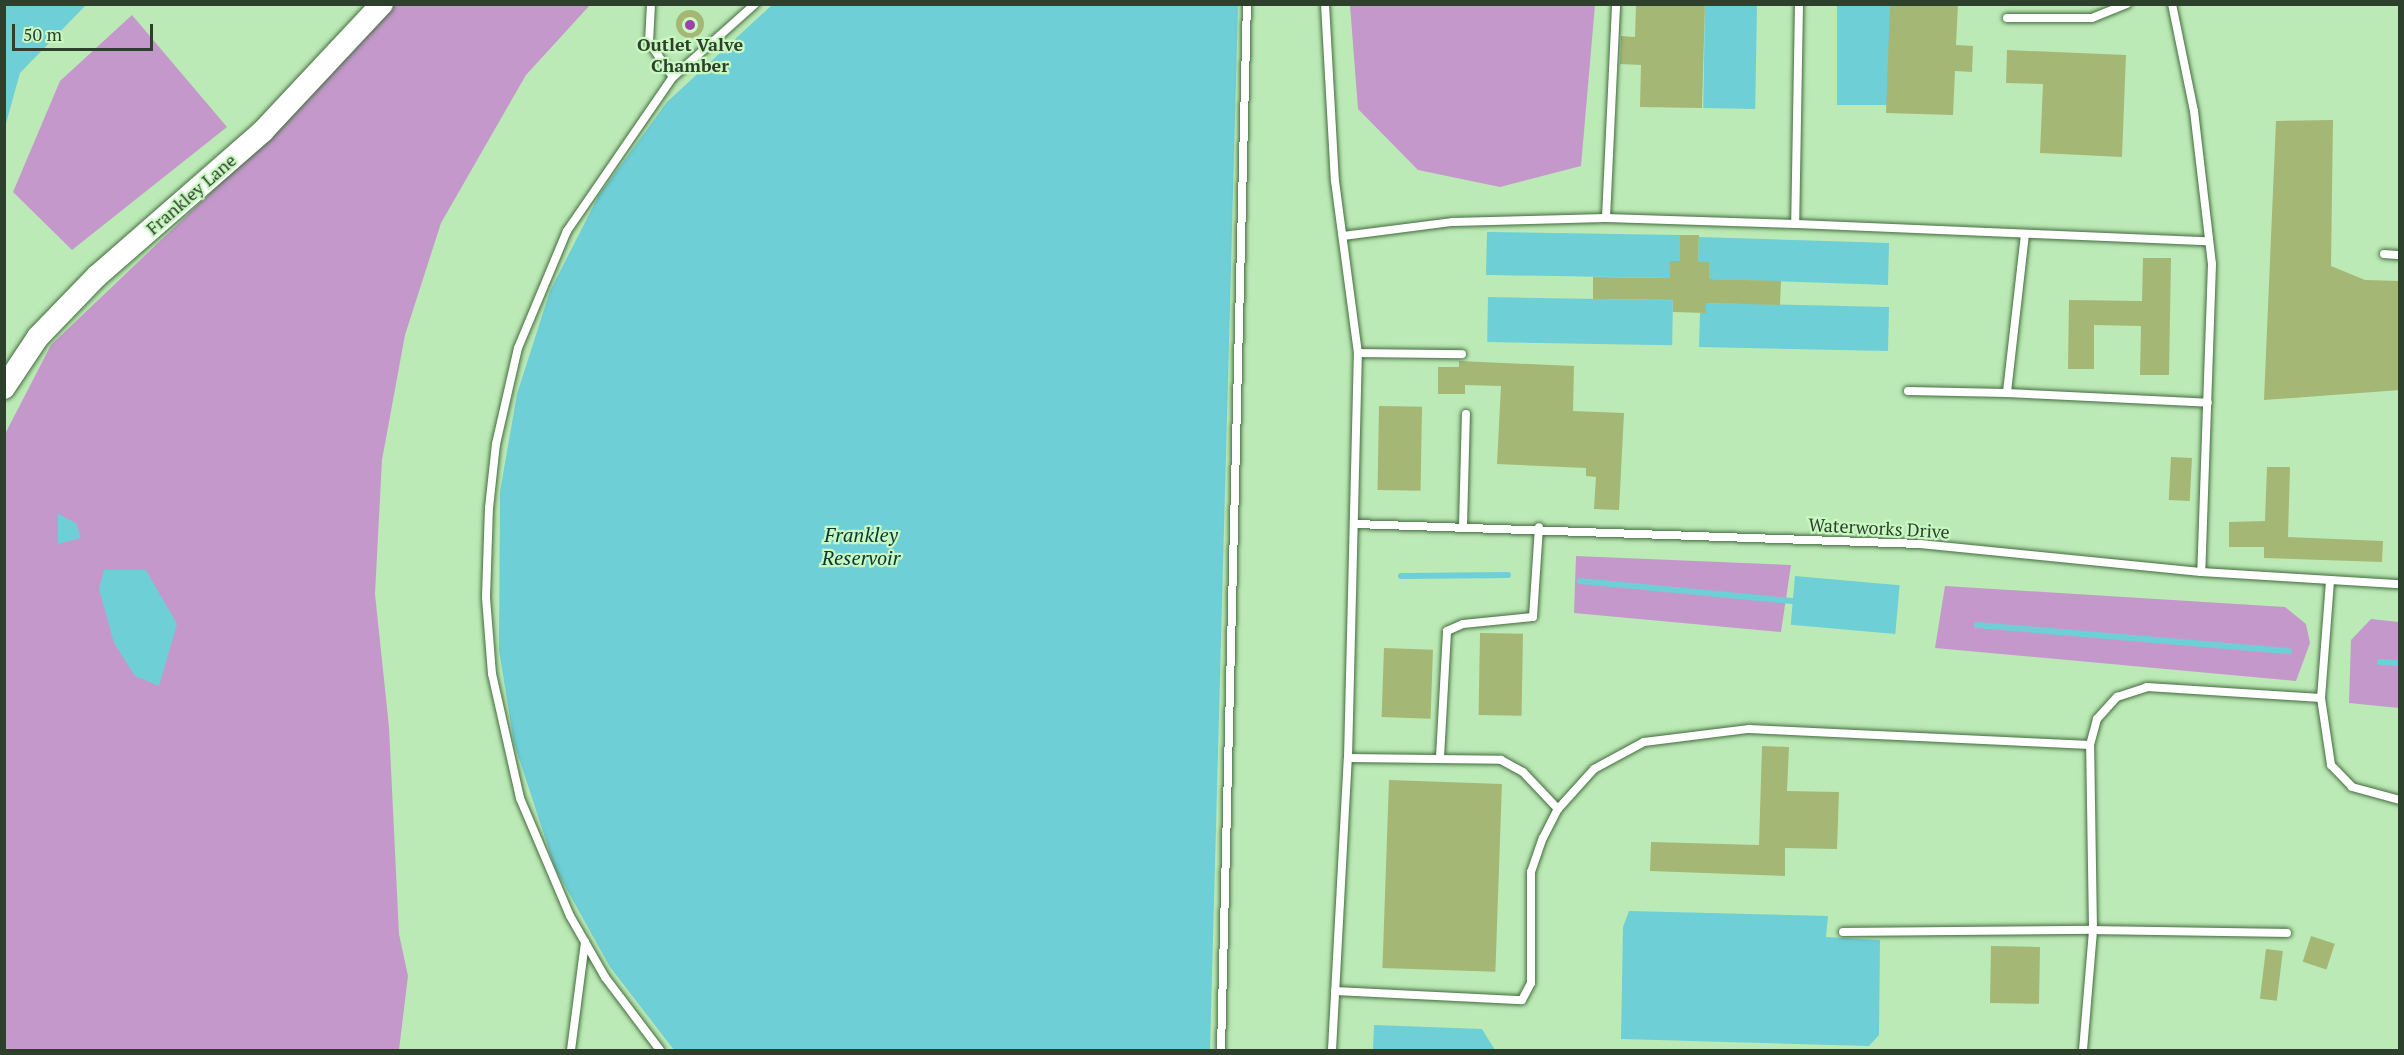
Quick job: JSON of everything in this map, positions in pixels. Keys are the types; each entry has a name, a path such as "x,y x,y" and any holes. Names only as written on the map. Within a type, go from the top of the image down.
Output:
{"street":[{"name":"Frankley Lane","path":"4,388 38,337 97,276 263,131 382,4"}],"lane":[{"path":"651,4 649,42 673,77"},
{"path":"660,1050 585,942 549,877 505,752 486,597 490,497 518,348 549,270 584,203 673,77 754,4"},
{"path":"1221,1050 1247,4"},
{"path":"1325,4 1342,236 1358,353 1356,524 1348,758 1332,1050"},
{"path":"1606,218 1616,4"},
{"path":"1795,224 1799,4"},
{"path":"2007,18 2092,18 2127,4"},
{"path":"2172,4 2194,111 2209,241 2208,403 2201,572"},
{"path":"1342,236 1453,222 1606,218 2209,241"},
{"path":"2007,393 2025,234"},
{"path":"2384,254 2400,255"},
{"path":"1358,353 1462,354"},
{"path":"1908,392 2007,393 2208,403"},
{"path":"1463,526 1466,414"},
{"name":"Waterworks Drive","path":"1356,524 1539,527 1920,544 2201,572 2400,584"},
{"path":"1440,757 1448,631 1463,624 1533,617 1539,527"},
{"path":"2330,581 2321,698 2331,765 2352,787 2400,800"},
{"path":"2083,1050 2093,930 2090,746 2097,719 2117,697 2147,687 2321,698"},
{"path":"1335,991 1522,1000 1531,982 1534,857 1558,809 1594,769 1644,742 1682,733 1749,729 2090,746"},
{"path":"1348,758 1440,757 1501,760 1523,772 1558,809"},
{"path":"1843,932 2093,930 2287,933"},
{"path":"572,1050 585,942"}],"shaded area":[{"path":"392,5 590,5 526,75 441,223 405,335 382,460 375,594 389,727 399,934 408,976 399,1050 5,1050 5,434 51,345 241,164"},
{"path":"1350,5 1595,5 1581,166 1500,187 1418,170 1358,109"},
{"path":"132,15 227,127 72,250 13,192 60,81"},
{"path":"1576,556 1791,565 1781,632 1574,613"},
{"path":"1945,586 2285,607 2306,624 2310,643 2296,681 1935,648"},
{"path":"2371,619 2399,622 2399,708 2349,703 2351,640"}],"water":[{"path":"5,4 86,5 20,73 5,127"},
{"name":"Frankley Reservoir","path":"773,4 1238,5 1210,1050 674,1050 610,967 555,868 514,743 499,650 500,492 517,394 550,291 599,195 667,102"},
{"path":"1705,5 1757,6 1755,109 1703,108"},
{"path":"1837,5 1890,5 1890,105 1837,105"},
{"path":"1487,232 1680,235 1680,261 1670,278 1486,275"},
{"path":"1699,237 1889,243 1888,285 1709,279 1709,262 1698,262"},
{"path":"1488,297 1673,300 1672,345 1487,342"},
{"path":"1706,303 1889,307 1888,351 1699,347 1700,313 1706,312"},
{"path":"58,514 76,523 81,538 58,544"},
{"path":"104,570 146,570 177,624 159,686 135,676 114,643 99,589"},
{"path":"1795,576 1900,585 1895,634 1791,625"},
{"path":"1629,911 1828,916 1826,937 1880,940 1879,1035 1869,1046 1621,1039 1623,927"},
{"path":"1374,1025 1482,1029 1495,1050 1373,1050"}],"building":[{"path":"1636,4 1705,4 1702,108 1640,107 1641,65 1620,64 1621,36 1635,37"},
{"path":"1890,4 1958,4 1956,45 1973,46 1972,72 1955,71 1953,115 1886,113"},
{"name":"Outlet Valve Chamber","path":"690,10 700,14 704,24 700,34 690,38 680,34 676,24 680,14"},
{"path":"2007,50 2126,55 2122,157 2040,153 2043,84 2006,83"},
{"path":"2333,120 2331,266 2365,280 2400,281 2400,390 2264,400 2276,121"},
{"path":"1680,235 1699,235 1698,262 1709,262 1709,279 1781,281 1780,305 1706,303 1706,313 1673,312 1673,300 1593,299 1593,277 1670,278 1670,261 1680,261"},
{"path":"2143,258 2171,258 2169,375 2140,375 2141,326 2094,325 2094,369 2068,369 2069,300 2142,301"},
{"path":"1459,361 1574,366 1573,411 1624,413 1619,510 1594,509 1596,477 1586,476 1586,468 1497,464 1501,386 1465,385 1465,394 1438,394 1438,367 1459,367"},
{"path":"1379,406 1422,407 1421,491 1378,490"},
{"path":"2171,457 2192,458 2190,501 2169,500"},
{"path":"2267,467 2290,467 2288,537 2383,541 2382,562 2264,558 2264,547 2229,547 2229,522 2265,521"},
{"path":"1480,633 1523,634 1522,716 1479,715"},
{"path":"1384,648 1433,650 1431,719 1382,717"},
{"path":"1762,746 1789,747 1787,791 1839,792 1837,849 1785,848 1785,876 1650,871 1651,842 1759,845"},
{"path":"1389,780 1502,784 1495,972 1382,968"},
{"path":"2311,936 2335,944 2326,969 2303,962"},
{"path":"1991,946 2040,947 2039,1004 1990,1003"},
{"path":"2266,949 2283,951 2277,1001 2260,999"}],"waterway":[{"path":"1401,576 1508,575"},
{"path":"1580,581 1792,601"},
{"path":"1977,625 2289,651"},
{"path":"2380,662 2400,663"}],"place":[{"name":"Outlet Valve Chamber","path":"690,25"}]}
